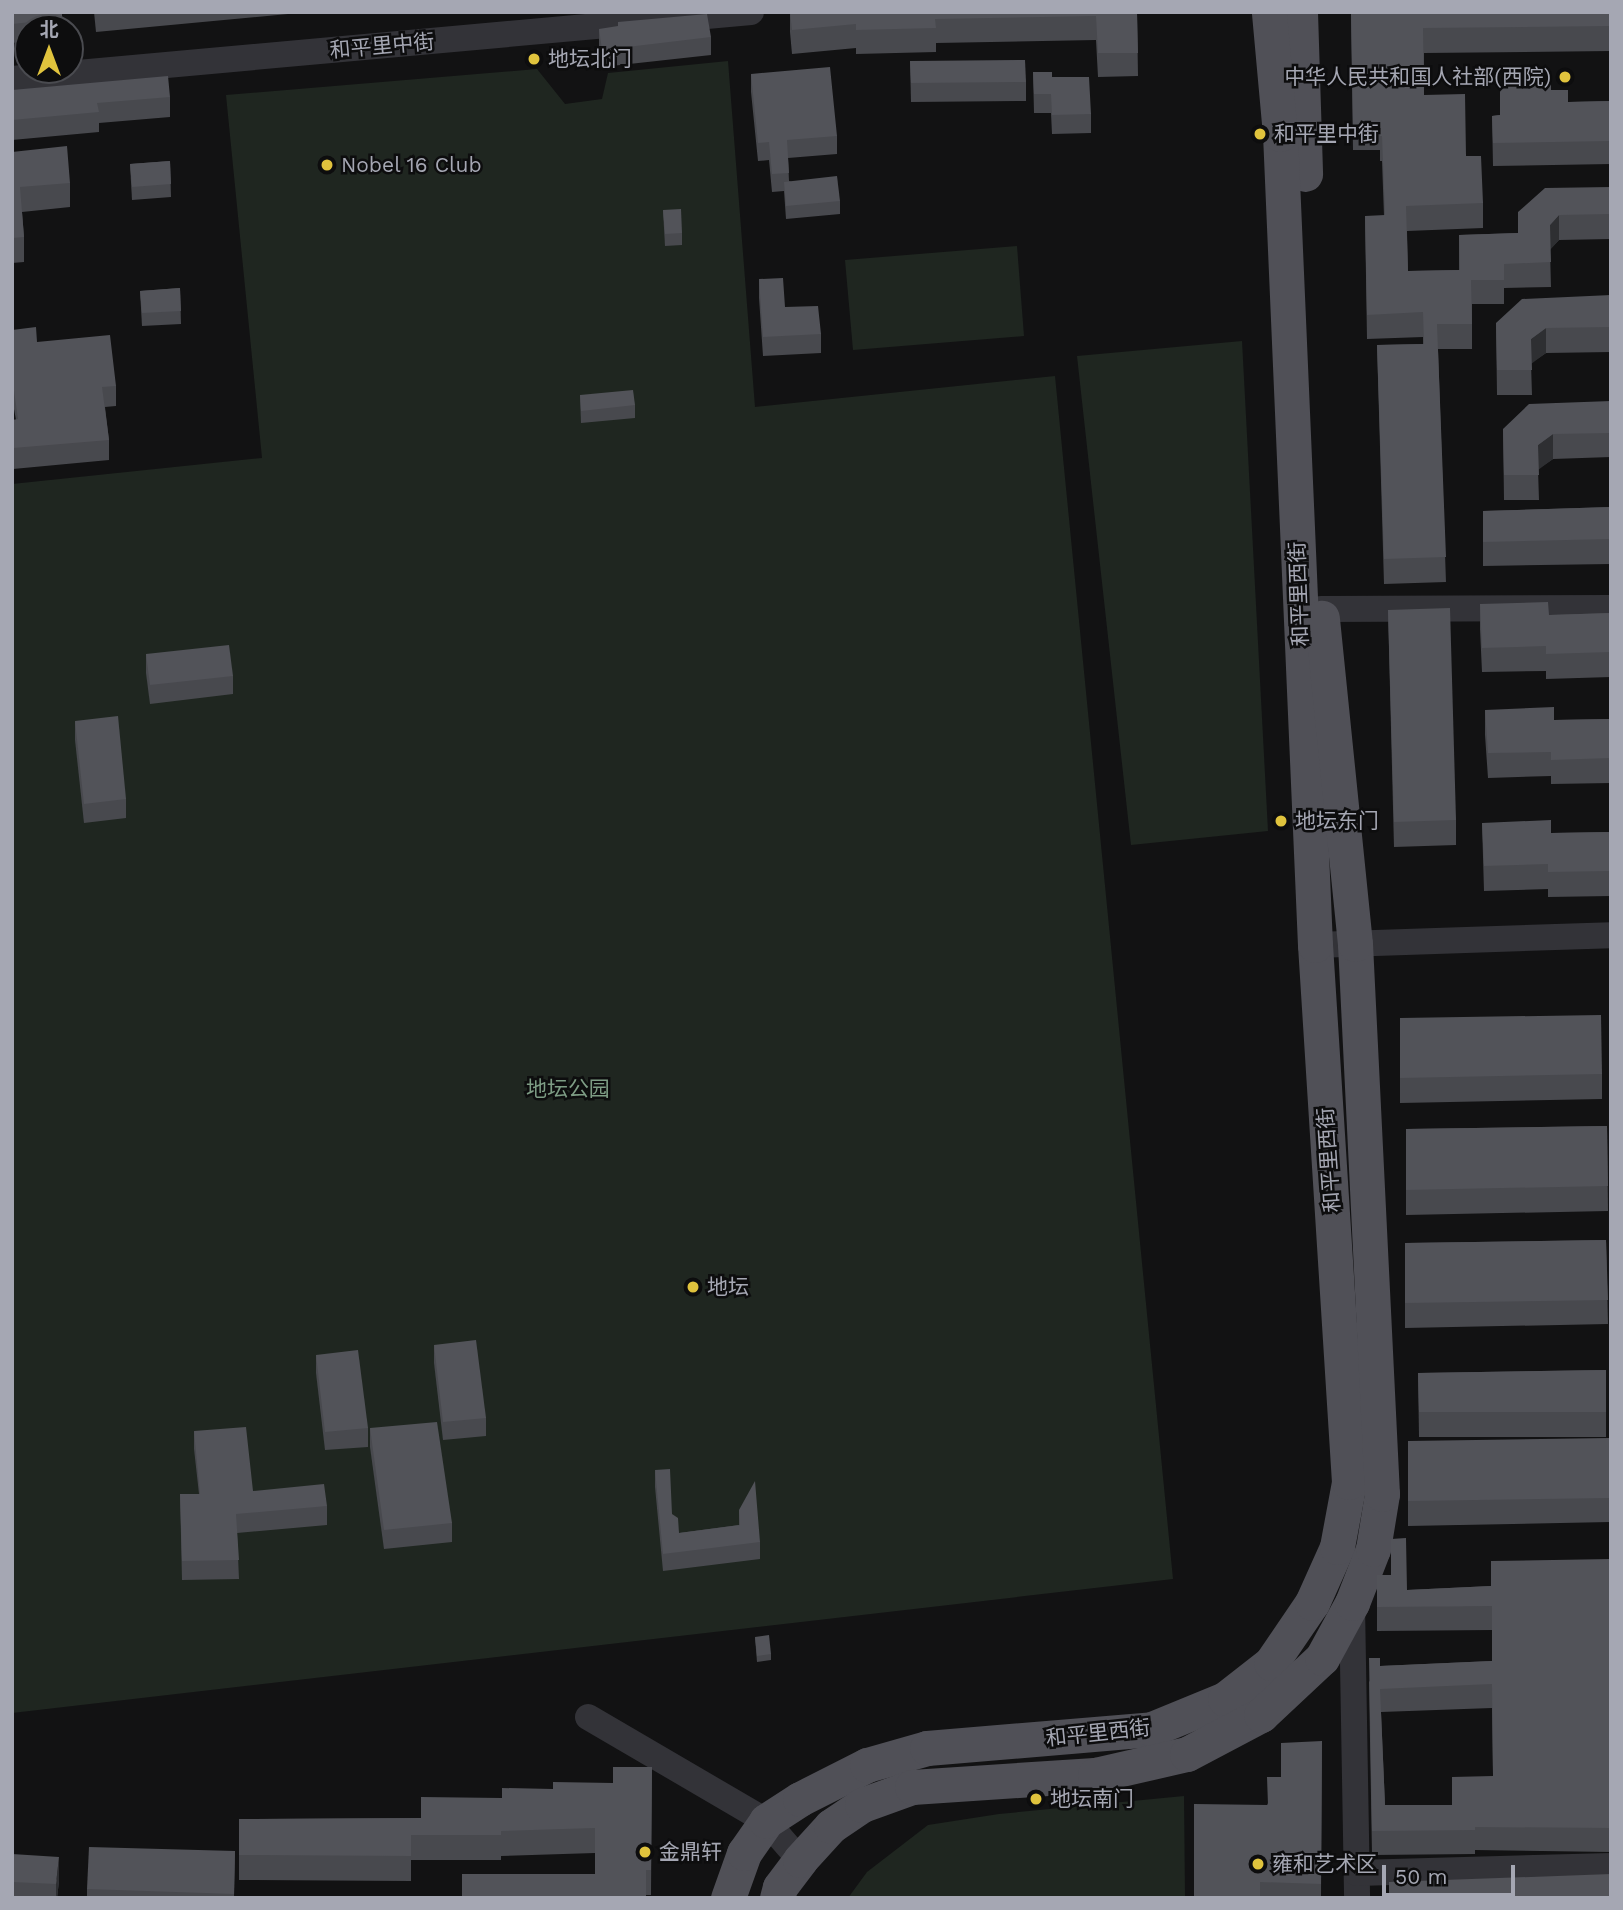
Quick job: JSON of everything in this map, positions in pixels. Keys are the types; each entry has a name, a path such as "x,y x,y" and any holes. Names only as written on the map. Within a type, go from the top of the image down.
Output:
{"main road":[{"name":"和平里西街","path":"728,1898 744,1853 766,1821 800,1799 867,1765 927,1748 1152,1729 1225,1699 1271,1662 1312,1603 1337,1546 1349,1482 1315,945 1280,134 1269,12"},
{"name":"和平里西街","path":"777,1898 800,1860 831,1826 862,1805 912,1787 1096,1775 1187,1754 1261,1715 1322,1658 1352,1603 1373,1549 1382,1494 1355,944 1321,609 1300,12"}],"street":[{"name":"和平里中街","path":"12,79 751,12"},
{"path":"1321,609 1611,608"},
{"path":"1315,945 1611,935"},
{"path":"1352,1603 1357,1885 1611,1866"},
{"path":"588,1717 766,1821 800,1860"}],"green space":[{"name":"地坛公园","path":"728,61 755,407 1055,376 1173,1579 12,1713 12,484 262,458 226,95 537,69 565,104 602,99 608,73"},
{"path":"1017,246 1024,336 853,350 845,260"},
{"path":"1242,341 1268,831 1131,845 1077,356"},
{"path":"1184,1796 1185,1898 848,1898 867,1872 928,1825 999,1814"}],"building":[{"path":"12,12 62,12 14,14 12,24"},
{"path":"790,12 1137,12 1138,53 1098,53 1096,16 935,19 936,28 856,30 856,24 792,30"},
{"path":"1351,12 1611,12 1611,26 1423,28 1424,95 1465,94 1466,156 1481,156 1483,203 1406,206 1408,271 1460,270 1459,235 1518,233 1518,212 1545,188 1611,187 1611,214 1559,215 1550,225 1551,262 1504,264 1504,280 1471,280 1472,324 1437,324 1446,557 1384,559 1377,345 1424,344 1423,312 1367,315 1365,216 1385,215 1382,136 1380,125 1353,125"},
{"path":"707,14 711,37 602,50 599,29 618,26 618,22"},
{"path":"1025,60 1026,82 911,83 910,61"},
{"path":"830,67 837,136 787,140 789,173 772,174 769,142 758,143 751,74"},
{"path":"1033,72 1052,72 1052,77 1089,77 1091,114 1052,115 1051,94 1034,94"},
{"path":"168,76 170,97 97,103 99,112 12,120 12,90"},
{"path":"1551,84 1551,90 1568,90 1568,102 1611,101 1611,141 1493,143 1492,116 1500,115 1500,85"},
{"path":"67,146 70,183 20,187 24,237 12,238 12,152"},
{"path":"170,161 171,184 132,187 130,164"},
{"path":"837,176 840,201 786,206 784,182"},
{"path":"681,209 682,233 665,234 663,210"},
{"path":"783,278 785,307 818,306 821,334 763,337 759,279"},
{"path":"180,288 181,311 142,313 140,291"},
{"path":"1611,295 1611,327 1546,328 1531,339 1532,370 1497,370 1496,323 1522,299"},
{"path":"36,327 37,342 110,335 116,386 102,387 109,440 13,448 12,420 18,419 12,377 12,330"},
{"path":"633,390 635,405 581,411 580,395"},
{"path":"1611,401 1611,433 1553,434 1538,445 1539,475 1504,475 1503,429 1529,404"},
{"path":"1611,507 1611,539 1483,542 1483,511"},
{"path":"1548,602 1549,615 1611,613 1611,652 1546,654 1546,646 1482,648 1480,604"},
{"path":"1450,608 1456,820 1394,822 1388,610"},
{"path":"229,645 233,676 150,685 146,654"},
{"path":"1554,707 1554,720 1611,719 1611,758 1551,760 1551,752 1488,753 1485,710"},
{"path":"118,716 126,799 84,804 75,721"},
{"path":"1551,820 1551,833 1611,832 1611,871 1548,872 1548,864 1484,866 1482,823"},
{"path":"1601,1015 1602,1074 1400,1078 1400,1018"},
{"path":"1607,1126 1608,1186 1406,1190 1406,1129"},
{"path":"1606,1240 1608,1300 1405,1303 1405,1243"},
{"path":"476,1340 486,1418 443,1422 434,1345"},
{"path":"358,1350 368,1428 325,1432 316,1355"},
{"path":"1606,1370 1606,1412 1419,1412 1418,1373"},
{"path":"437,1422 452,1523 384,1530 370,1428"},
{"path":"246,1427 253,1491 324,1484 327,1506 236,1514 239,1560 182,1561 180,1494 200,1494 194,1431"},
{"path":"1609,1438 1610,1498 1408,1501 1408,1441"},
{"path":"670,1469 672,1514 678,1518 679,1533 740,1525 739,1510 755,1481 760,1542 663,1554 655,1470"},
{"path":"1406,1538 1407,1590 1491,1586 1491,1561 1611,1559 1611,1828 1475,1827 1475,1830 1372,1831 1369,1658 1380,1658 1380,1666 1492,1661 1492,1606 1377,1607 1377,1575 1391,1575 1391,1539","holes":["1492,1684 1493,1776 1452,1777 1452,1805 1385,1805 1380,1689"]},
{"path":"769,1635 771,1654 757,1656 755,1637"},
{"name":"雍和艺术区","path":"1322,1741 1321,1884 1260,1882 1260,1898 1194,1898 1194,1804 1268,1805 1267,1777 1281,1777 1281,1743"},
{"path":"613,1767 652,1767 651,1870 646,1870 646,1898 462,1898 462,1874 595,1874 595,1828 501,1831 501,1835 411,1835 411,1856 239,1855 239,1819 421,1818 421,1797 502,1798 502,1788 553,1789 553,1782 613,1783"},
{"path":"89,1847 235,1851 234,1894 87,1889"},
{"path":"12,1854 59,1857 56,1884 12,1882"},
{"path":"1611,1874 1611,1898 1389,1898 1389,1882"}],"place":[{"name":"地坛北门","path":"534,59"},
{"name":"中华人民共和国人社部(西院)","path":"1565,77"},
{"name":"和平里中街","path":"1260,134"},
{"name":"Nobel 16 Club","path":"327,165"},
{"name":"地坛东门","path":"1281,821"},
{"name":"地坛","path":"693,1287"},
{"name":"地坛南门","path":"1036,1799"},
{"name":"金鼎轩","path":"645,1852"},
{"name":"雍和艺术区","path":"1258,1864"}]}
